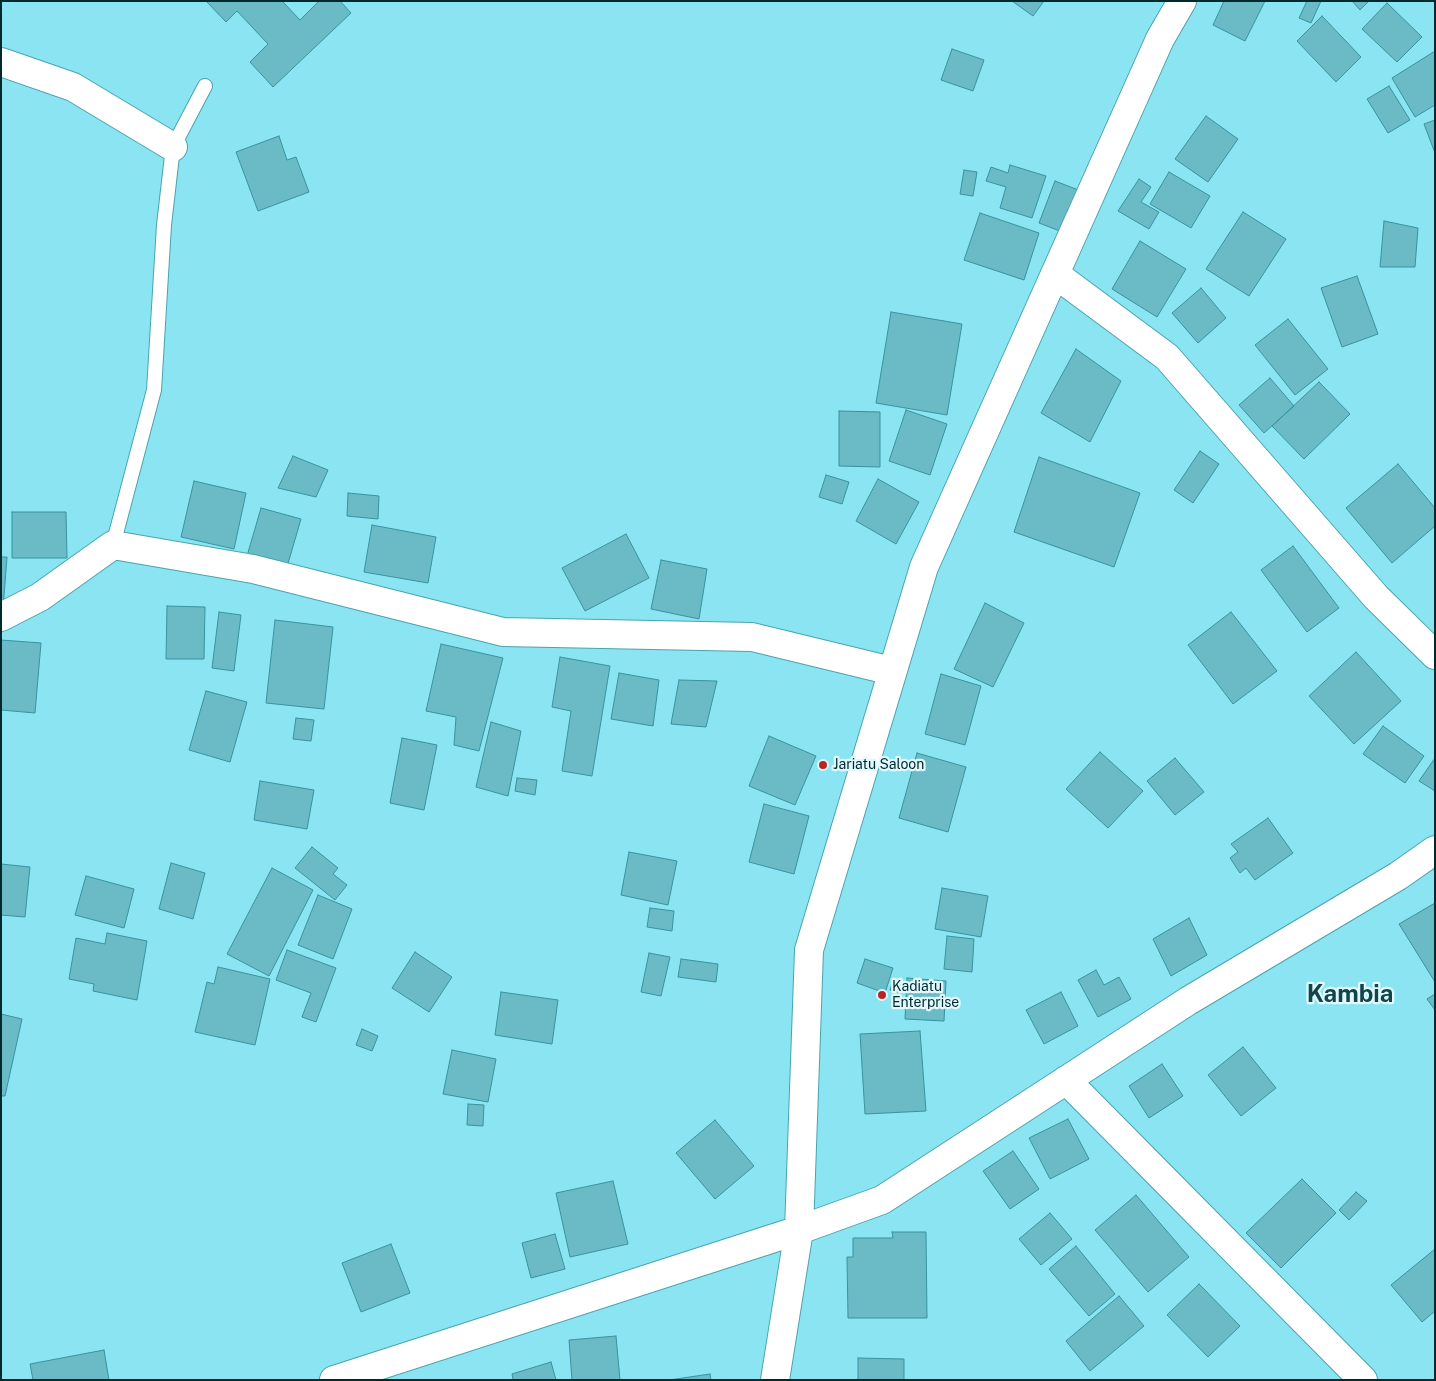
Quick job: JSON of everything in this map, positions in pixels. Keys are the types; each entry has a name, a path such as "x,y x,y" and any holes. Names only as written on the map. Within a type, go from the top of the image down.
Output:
{"street":[{"path":"775,1380 799,1230 808,950 924,566 1160,38 1182,1"},
{"path":"1,62 73,87 173,147"},
{"path":"1055,274 1167,357 1376,597 1435,655"},
{"path":"1,617 40,597 114,545 254,569 503,632 752,637 892,671"},
{"path":"334,1380 799,1230 882,1200 1188,1001 1390,881 1435,850"},
{"path":"1066,1080 1363,1380"}],"lane":[{"path":"114,545 154,390 164,225 173,147 205,86"}],"building":[{"path":"206,1 282,1 300,20 319,1 340,1 351,13 273,87 250,62 268,44 237,11 226,22"},
{"path":"1012,1 1044,1 1033,16"},
{"path":"1224,1 1265,1 1245,41 1213,25"},
{"path":"1307,1 1321,1 1311,23 1299,18"},
{"path":"1352,1 1369,1 1360,10"},
{"path":"1387,3 1422,37 1397,62 1362,29"},
{"path":"1322,16 1361,57 1336,82 1297,41"},
{"path":"952,49 984,60 973,91 941,80"},
{"path":"1435,51 1435,105 1415,117 1392,78"},
{"path":"1389,86 1410,120 1388,133 1367,99"},
{"path":"1206,116 1238,139 1208,182 1175,159"},
{"path":"1435,120 1435,153 1424,124"},
{"path":"279,136 287,160 296,157 309,192 258,211 236,152"},
{"path":"1010,165 1046,176 1032,218 1000,208 1006,187 986,181 991,167 1008,173"},
{"path":"964,170 977,172 973,196 960,194"},
{"path":"1169,172 1210,196 1191,228 1150,204"},
{"path":"1139,179 1151,187 1141,202 1159,212 1149,229 1118,211"},
{"path":"1055,181 1081,191 1065,233 1039,223"},
{"path":"1243,212 1286,239 1249,296 1206,269"},
{"path":"980,213 1039,233 1024,280 964,260"},
{"path":"1384,221 1418,228 1415,267 1380,267"},
{"path":"1140,241 1186,269 1157,317 1112,289"},
{"path":"1357,276 1378,334 1342,347 1321,288"},
{"path":"1201,288 1226,318 1198,343 1172,313"},
{"path":"891,312 962,324 947,415 876,403"},
{"path":"1288,319 1328,369 1295,395 1255,345"},
{"path":"1076,349 1121,381 1090,442 1041,413"},
{"path":"1270,378 1294,406 1264,433 1239,405"},
{"path":"1319,382 1350,414 1304,459 1272,426"},
{"path":"906,410 947,424 930,475 889,461"},
{"path":"839,411 880,412 880,467 839,466"},
{"path":"1200,451 1219,464 1193,503 1174,490"},
{"path":"293,456 328,470 316,497 278,488"},
{"path":"1039,457 1140,493 1114,567 1014,532"},
{"path":"1398,464 1435,508 1435,526 1392,563 1346,508"},
{"path":"826,475 849,482 842,504 819,497"},
{"path":"878,479 919,502 896,544 856,521"},
{"path":"194,481 246,493 234,549 181,537"},
{"path":"348,493 379,496 378,519 347,516"},
{"path":"261,508 301,519 287,567 247,556"},
{"path":"12,512 66,512 67,558 12,558"},
{"path":"372,525 436,537 428,583 364,572"},
{"path":"626,534 649,578 585,611 562,568"},
{"path":"1293,546 1339,608 1307,632 1261,570"},
{"path":"1,557 7,557 3,609 1,608"},
{"path":"661,560 707,569 699,619 651,609"},
{"path":"985,603 1024,623 993,687 954,669"},
{"path":"167,606 205,607 204,659 166,659"},
{"path":"219,612 241,615 234,671 212,668"},
{"path":"1231,612 1277,671 1233,704 1188,645"},
{"path":"275,620 333,627 324,709 266,703"},
{"path":"1,640 41,643 35,713 1,710"},
{"path":"441,644 503,658 479,751 454,745 456,717 426,711"},
{"path":"1356,652 1401,701 1354,744 1309,696"},
{"path":"560,657 610,666 592,776 562,771 571,711 552,707"},
{"path":"619,673 659,680 653,726 611,719"},
{"path":"941,674 981,686 965,745 925,734"},
{"path":"679,680 717,681 706,727 671,724"},
{"path":"206,691 247,702 230,762 189,750"},
{"path":"296,718 314,720 311,741 293,739"},
{"path":"491,722 521,731 508,796 476,787"},
{"path":"1383,726 1424,756 1405,783 1363,754"},
{"path":"769,736 816,756 795,805 749,786"},
{"path":"402,738 437,745 424,810 390,803"},
{"path":"1100,752 1143,791 1108,828 1066,789"},
{"path":"917,753 966,767 948,832 899,818"},
{"path":"1175,758 1204,792 1175,815 1147,781"},
{"path":"1435,758 1435,791 1419,781"},
{"path":"517,778 537,780 535,795 515,791"},
{"path":"260,781 314,790 307,829 254,820"},
{"path":"764,804 809,816 794,874 749,862"},
{"path":"1268,818 1293,853 1255,880 1246,868 1240,873 1230,858 1238,852 1231,844"},
{"path":"312,847 338,868 333,874 347,885 335,900 295,868"},
{"path":"629,852 677,861 668,905 621,895"},
{"path":"171,863 205,873 193,919 159,909"},
{"path":"1,864 30,867 25,917 1,915"},
{"path":"272,868 313,890 269,976 227,954"},
{"path":"86,876 134,889 124,928 75,915"},
{"path":"942,888 988,896 981,937 935,929"},
{"path":"318,895 352,909 333,959 298,945"},
{"path":"1435,903 1435,982 1399,924"},
{"path":"650,908 674,911 672,931 647,927"},
{"path":"1189,918 1207,955 1171,976 1153,939"},
{"path":"107,933 147,941 137,1000 93,991 94,984 69,979 76,938 105,944"},
{"path":"947,936 974,939 972,972 944,969"},
{"path":"287,950 336,968 316,1022 302,1017 311,993 276,980"},
{"path":"415,952 452,977 429,1012 392,988"},
{"path":"649,953 670,957 661,996 641,992"},
{"path":"681,959 718,964 716,982 678,977"},
{"path":"865,959 893,968 885,993 857,983"},
{"path":"218,967 270,979 255,1045 195,1032 207,982 214,984"},
{"path":"1096,970 1104,985 1119,977 1131,999 1098,1017 1078,980"},
{"path":"907,978 946,981 944,1021 905,1019"},
{"path":"893,980 904,983 902,993 890,990"},
{"path":"501,992 558,1000 552,1044 495,1035"},
{"path":"1061,992 1078,1026 1044,1044 1026,1010"},
{"path":"1435,994 1435,1010 1427,999"},
{"path":"1,1014 22,1019 5,1096 1,1096"},
{"path":"362,1029 378,1036 372,1051 356,1045"},
{"path":"920,1031 926,1111 865,1114 860,1034"},
{"path":"1243,1047 1276,1088 1241,1116 1208,1075"},
{"path":"452,1050 496,1059 488,1102 443,1094"},
{"path":"1162,1064 1183,1096 1149,1118 1129,1086"},
{"path":"468,1104 484,1105 483,1126 467,1125"},
{"path":"1068,1119 1089,1159 1050,1179 1029,1138"},
{"path":"715,1120 754,1166 715,1199 676,1153"},
{"path":"1013,1151 1039,1189 1010,1209 983,1171"},
{"path":"1302,1179 1336,1213 1281,1268 1246,1233"},
{"path":"613,1181 628,1244 570,1257 556,1193"},
{"path":"1356,1192 1367,1201 1349,1220 1339,1210"},
{"path":"1136,1195 1189,1257 1148,1292 1095,1230"},
{"path":"1050,1213 1072,1239 1041,1265 1019,1239"},
{"path":"892,1232 926,1232 927,1318 848,1318 847,1257 853,1257 853,1238 893,1238"},
{"path":"555,1234 565,1269 531,1278 522,1243"},
{"path":"391,1244 410,1293 361,1312 342,1263"},
{"path":"1076,1246 1115,1294 1089,1316 1049,1269"},
{"path":"1435,1249 1435,1311 1422,1322 1391,1285"},
{"path":"1199,1284 1240,1326 1208,1357 1167,1315"},
{"path":"1119,1296 1144,1326 1090,1371 1066,1341"},
{"path":"616,1336 620,1380 572,1380 569,1340"},
{"path":"104,1350 109,1380 33,1380 30,1364"},
{"path":"858,1358 904,1359 904,1380 858,1380"},
{"path":"551,1362 556,1380 513,1380 512,1374"},
{"path":"710,1374 711,1380 669,1380"}],"place":[{"name":"Jariatu Saloon","path":"823,765"},
{"name":"Kadiatu Enterprise","path":"882,995"}],"district":[{"name":"Kambia","path":"1350,995"}]}
